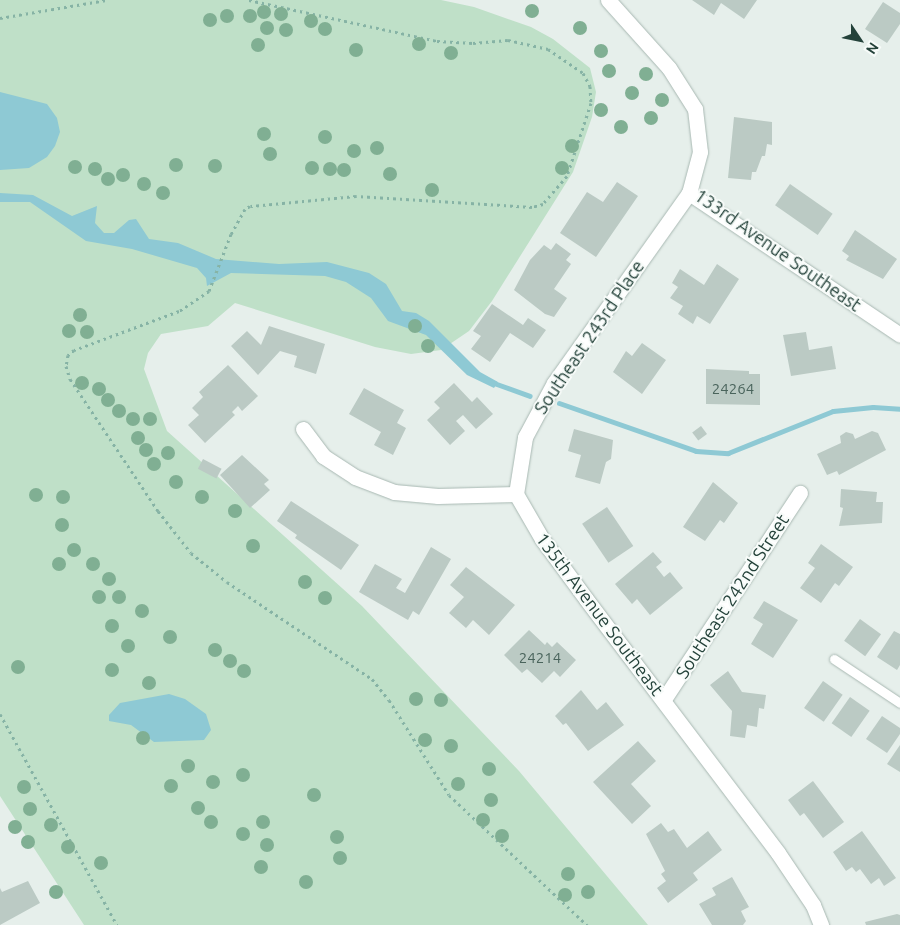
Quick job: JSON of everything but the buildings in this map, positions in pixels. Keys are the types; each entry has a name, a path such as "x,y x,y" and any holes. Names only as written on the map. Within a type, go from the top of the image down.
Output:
{"street":[{"name":"133rd Avenue Southeast","path":"608,0 670,68 695,109 700,152 689,193 900,335"},
{"name":"Southeast 243rd Place","path":"516,494 525,437 554,383 689,193"},
{"path":"304,429 323,456 355,477 394,492 438,496 516,494"},
{"name":"Southeast 242nd Street","path":"664,700 800,493"},
{"name":"135th Avenue Southeast","path":"516,494 542,539 580,592 664,700 778,853 813,904 821,925"}],"lane":[{"path":"834,659 900,703"}],"path":[{"path":"0,18 106,0"},
{"path":"249,0 436,41 473,43 508,40 548,49 583,73 590,86 590,103 567,176 543,204 514,208 473,201 356,196 255,204 245,209 221,257 215,281 201,298 179,312 74,350 68,355 66,366 70,379 158,511 191,553 227,582 372,679 449,796 587,925"},
{"path":"0,714 117,925"}],"green space":[{"path":"0,0 441,0 474,7 531,27 553,39 590,68 596,92 592,117 573,172 492,301 469,331 441,350 411,354 375,347 235,303 208,326 161,334 148,353 144,369 167,431 362,606 519,771 648,925 84,925 0,796"}],"water":[{"path":"0,92 47,104 57,118 60,132 55,146 47,157 29,168 0,170"},
{"path":"0,193 33,195 72,216 97,206 95,223 104,233 114,233 129,220 136,219 149,239 178,243 216,259 279,264 327,262 369,273 386,284 402,311 416,313 429,321 480,372 498,382 494,388 467,375 426,335 388,321 371,298 346,282 325,276 231,273 207,286 206,278 197,268 132,249 86,241 30,202 0,202"},
{"path":"169,694 185,699 206,714 211,730 204,740 154,742 131,725 109,721 109,715 120,703"}],"waterway":[{"path":"491,382 530,396"},
{"path":"559,403 696,451 728,453 833,411 873,407 900,409"}]}
